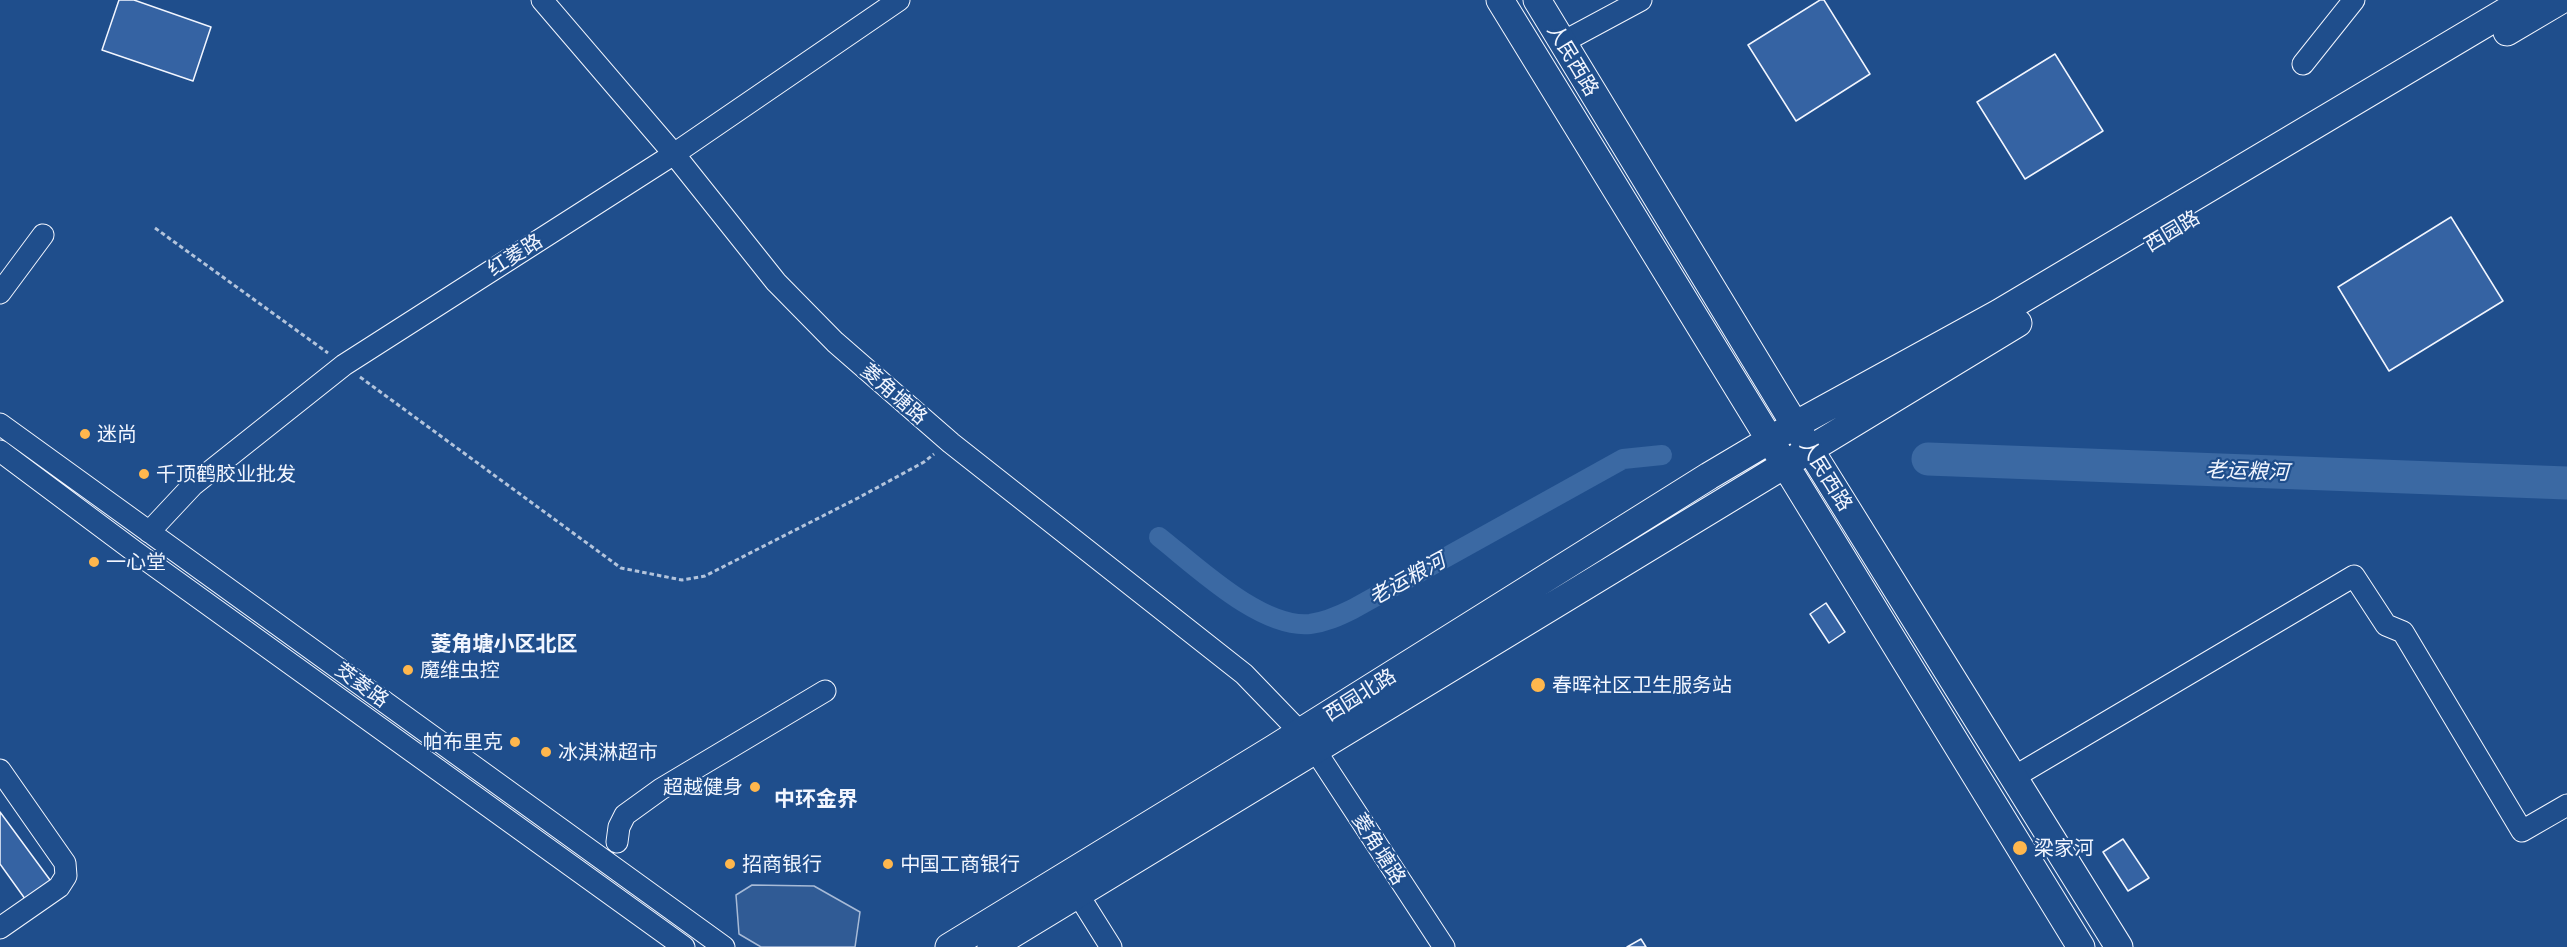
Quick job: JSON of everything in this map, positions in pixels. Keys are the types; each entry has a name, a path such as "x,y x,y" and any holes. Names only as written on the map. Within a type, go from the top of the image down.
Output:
{"main road":[{"name":"人民西路","path":"1500,0 2081,947"},
{"name":"人民西路","path":"1537,0 1809,448 2119,947"},
{"name":"西园路","path":"1769,441 1999,313 2525,0"},
{"name":"西园路","path":"1783,464 2561,0"},
{"name":"西园北路","path":"991,947 1079,896 1307,741 1769,441"},
{"name":"西园北路","path":"949,947 1726,502 1783,464"}],"street":[{"name":"菱角塘路","path":"543,0 674,154 776,282 836,342 951,443 1244,674 1307,741 1444,947"},
{"name":"红菱路","path":"148,532 193,485 344,365 674,154 899,0"},
{"path":"1563,42 1641,0"},
{"path":"2303,64 2354,0"},
{"path":"0,293 43,235"},
{"name":"茭菱路","path":"0,424 724,947"},
{"name":"茭菱路","path":"0,451 134,551 684,947"},
{"path":"2014,777 2354,576 2386,625 2403,632 2522,831 2567,805"},
{"path":"617,842 619,826 625,815 661,789 825,691"},
{"path":"0,770 64,863 66,876 60,886 0,928"},
{"path":"1079,896 1111,947"}],"path":[{"path":"155,228 621,568 682,580 705,576 924,462 951,443"}],"shaded area":[{"path":"752,885 814,886 860,912 855,947 761,947 739,934 736,895"}],"building":[{"path":"119,0 134,0 211,27 193,81 102,50"},
{"path":"1820,0 1824,0 1870,74 1796,121 1748,45"},
{"path":"2055,54 2103,131 2025,179 1977,102"},
{"path":"2451,217 2503,301 2389,371 2338,287"},
{"path":"1826,603 1845,632 1829,643 1810,614"},
{"path":"0,812 53,884 28,903 0,864"},
{"path":"2123,839 2149,878 2128,891 2103,852"},
{"path":"1641,939 1646,947 1627,947"}],"waterway":[{"name":"老运粮河","path":"1159,537 1210,579 1250,606 1271,617 1291,623 1310,624 1353,609 1623,459 1662,455"},
{"name":"老运粮河","path":"1928,459 2567,483"}],"place":[{"name":"迷尚","path":"85,434"},
{"name":"千顶鹤胶业批发","path":"144,474"},
{"name":"一心堂","path":"94,562"},
{"name":"魔维虫控","path":"408,670"},
{"name":"春晖社区卫生服务站","path":"1538,685"},
{"name":"帕布里克","path":"515,742"},
{"name":"冰淇淋超市","path":"546,752"},
{"name":"超越健身","path":"755,787"},
{"name":"梁家河","path":"2020,848"},
{"name":"招商银行","path":"730,864"},
{"name":"中国工商银行","path":"888,864"}],"district":[{"name":"菱角塘小区北区","path":"504,644"},
{"name":"中环金界","path":"816,799"}]}
